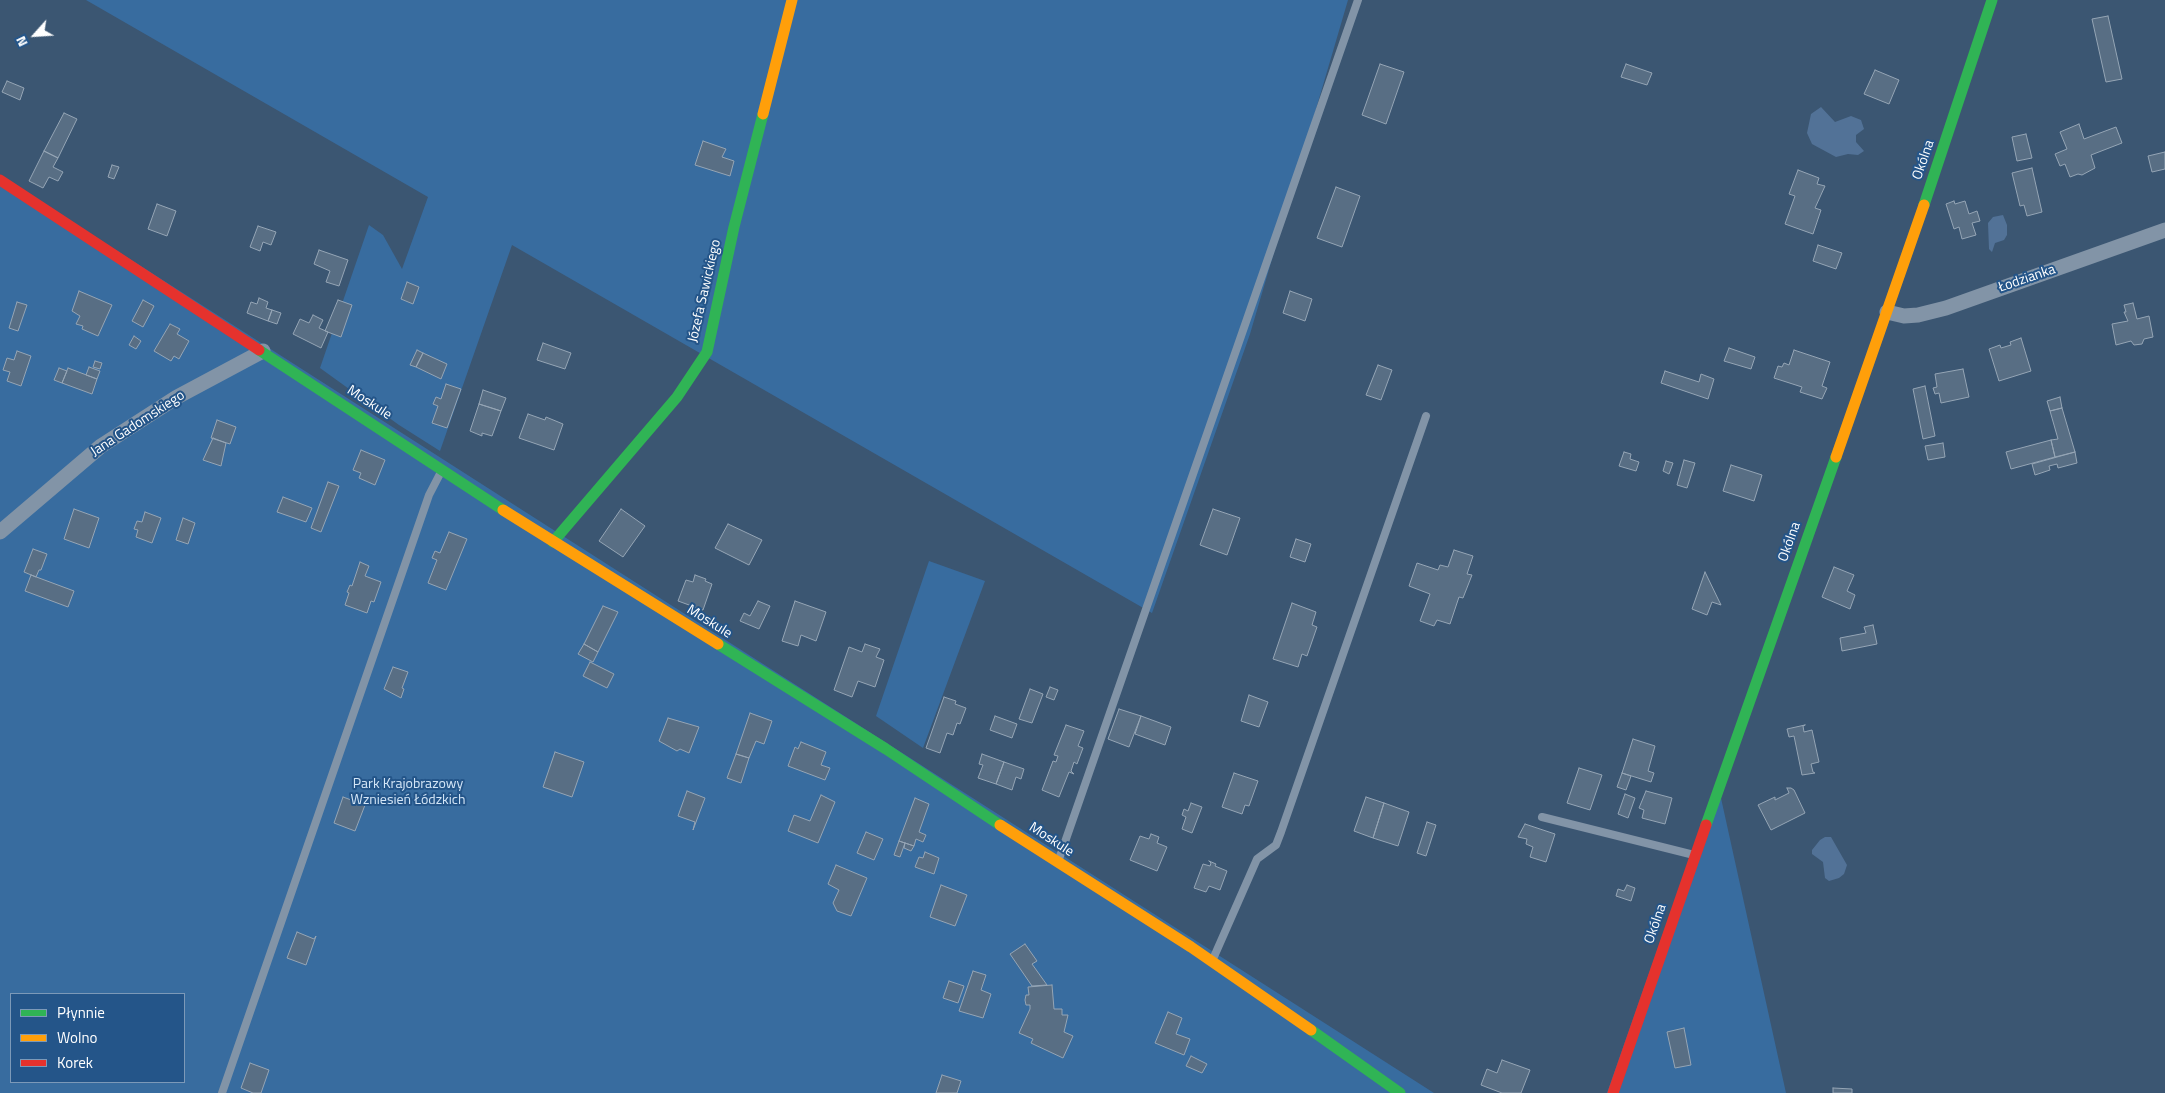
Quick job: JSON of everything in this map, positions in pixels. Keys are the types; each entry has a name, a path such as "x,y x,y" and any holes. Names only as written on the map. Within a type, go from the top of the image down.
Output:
{"street":[{"name":"Józefa Sawickiego","path":"553,542 677,397 707,352 734,227 792,0"},
{"name":"Okólna","path":"1613,1093 1949,134 1992,0"},
{"name":"Moskule","path":"0,180 553,542 886,749 1057,863 1212,962 1400,1093"},
{"name":"Łodzianka","path":"1887,312 1911,316 1946,308 2165,230"},
{"name":"Jana Gadomskiego","path":"0,532 101,446 177,398 263,351"}],"lane":[{"path":"1057,863 1358,0"},
{"path":"1212,962 1257,859 1276,845 1426,416"},
{"path":"222,1093 429,495 443,469"},
{"path":"1542,817 1696,855"}],"green space":[{"path":"86,0 1348,0 1250,334 1152,613 512,245 440,451 399,425 320,368 369,225 383,235 402,269 428,197"},
{"name":"Park Krajobrazowy Wzniesień Łódzkich","path":"0,176 1434,1093 0,1093"},
{"path":"929,561 985,581 923,748 876,716"},
{"path":"1717,780 1786,1093 1607,1093"}],"shaded area":[{"path":"1821,107 1835,122 1851,116 1861,120 1864,129 1856,135 1856,142 1864,151 1858,155 1848,154 1836,157 1812,144 1807,133 1811,114"},
{"path":"2003,215 2007,225 2007,235 2004,240 1995,243 1992,252 1989,249 1988,223 1993,217"},
{"path":"1825,837 1831,837 1847,865 1844,874 1839,878 1829,881 1825,878 1823,862 1812,854 1812,850"}],"building":[{"path":"2108,16 2122,79 2106,82 2092,19"},
{"path":"1380,64 1404,72 1386,124 1362,115"},
{"path":"1626,64 1652,73 1647,85 1621,77"},
{"path":"1875,70 1899,80 1889,104 1864,94"},
{"path":"7,81 24,88 20,100 2,92"},
{"path":"64,113 77,119 58,158 44,151"},
{"path":"2079,124 2084,139 2116,127 2122,143 2091,155 2095,168 2082,175 2078,174 2070,177 2065,164 2060,166 2055,154 2067,149 2060,132"},
{"path":"2026,134 2032,158 2017,161 2012,137"},
{"path":"703,141 726,149 722,157 734,161 730,176 695,165"},
{"path":"44,151 58,158 53,167 63,172 58,181 49,177 43,188 29,181"},
{"path":"2165,152 2165,169 2152,172 2148,156"},
{"path":"112,165 119,167 114,179 108,177"},
{"path":"2032,168 2042,212 2027,216 2024,205 2020,206 2012,173"},
{"path":"1798,170 1819,178 1817,184 1825,186 1815,208 1821,210 1813,234 1785,224 1795,196 1789,194"},
{"path":"1336,187 1360,196 1342,247 1317,238"},
{"path":"1954,201 1955,204 1965,201 1969,214 1977,211 1980,221 1972,223 1976,235 1962,239 1959,227 1954,229 1946,204"},
{"path":"157,204 176,211 167,236 148,229"},
{"path":"258,226 276,232 271,245 263,242 260,251 250,247"},
{"path":"1818,245 1842,253 1836,269 1813,261"},
{"path":"319,250 348,260 339,286 326,282 330,271 314,264"},
{"path":"407,282 419,287 413,304 401,299"},
{"path":"79,291 112,305 98,336 82,329 83,326 76,324 80,316 72,311"},
{"path":"1290,291 1312,299 1305,321 1283,313"},
{"path":"259,298 268,302 266,308 272,310 268,321 247,313 251,302 257,304"},
{"path":"143,300 154,306 143,327 132,321"},
{"path":"338,300 352,305 341,337 325,331"},
{"path":"17,302 27,305 18,331 9,328"},
{"path":"2133,303 2137,319 2149,316 2153,337 2144,339 2142,344 2134,345 2131,341 2116,345 2112,324 2128,321 2124,312 2126,312 2124,305"},
{"path":"272,310 281,313 277,324 268,321"},
{"path":"313,315 323,320 319,328 328,332 321,348 293,334 300,319 309,323"},
{"path":"170,324 180,329 177,334 189,341 179,359 174,356 171,361 154,351"},
{"path":"134,336 141,341 136,349 129,345"},
{"path":"2021,338 2031,371 1999,381 1989,349 2000,345 2001,348 2011,345 2010,342"},
{"path":"543,343 571,353 565,369 537,360"},
{"path":"1729,348 1755,357 1751,369 1724,361"},
{"path":"417,350 423,353 416,367 410,365"},
{"path":"1794,350 1830,362 1822,386 1827,388 1822,399 1800,392 1802,387 1774,378 1778,366 1782,367 1784,363 1789,365"},
{"path":"17,351 31,356 21,386 7,381 10,372 3,370 7,358 14,360"},
{"path":"423,353 447,364 441,379 416,367"},
{"path":"95,361 102,363 100,369 93,367"},
{"path":"1378,365 1392,370 1381,400 1366,395"},
{"path":"89,367 100,371 97,379 86,375"},
{"path":"59,368 67,371 62,383 54,380"},
{"path":"68,368 97,379 92,394 62,383"},
{"path":"1963,369 1969,397 1941,403 1939,393 1935,394 1933,388 1937,387 1935,374"},
{"path":"1665,371 1699,382 1701,374 1714,379 1708,399 1661,383"},
{"path":"446,384 461,389 447,428 432,423 438,406 433,404 436,397 441,399"},
{"path":"1925,386 1935,436 1923,439 1913,389"},
{"path":"483,390 506,398 501,411 479,404"},
{"path":"2060,397 2062,408 2050,411 2047,401"},
{"path":"479,404 501,411 492,436 482,433 482,436 470,431"},
{"path":"2062,408 2075,452 2055,457 2051,440 2058,439 2050,411"},
{"path":"528,414 545,420 546,417 563,424 554,450 519,438"},
{"path":"217,420 236,427 230,444 211,438"},
{"path":"213,438 226,443 221,466 203,460"},
{"path":"2051,440 2055,457 2011,469 2006,452"},
{"path":"1943,443 1945,457 1928,460 1925,446"},
{"path":"361,450 385,460 375,485 359,478 361,473 353,470"},
{"path":"1624,452 1631,454 1630,459 1639,462 1636,471 1619,466"},
{"path":"2075,452 2077,463 2058,468 2057,464 2049,466 2050,470 2035,475 2032,464"},
{"path":"1684,460 1695,463 1687,488 1677,485"},
{"path":"1666,461 1673,463 1669,474 1663,471"},
{"path":"1731,465 1762,475 1754,501 1723,491"},
{"path":"328,482 339,486 321,532 311,528"},
{"path":"283,497 312,508 306,522 277,512"},
{"path":"74,509 99,518 89,548 64,539"},
{"path":"621,509 645,526 623,557 599,541"},
{"path":"1213,509 1240,518 1227,555 1200,545"},
{"path":"145,512 161,518 152,543 136,537 138,530 134,529 137,521 142,522"},
{"path":"183,518 195,523 188,544 176,540"},
{"path":"728,524 762,540 749,565 715,548"},
{"path":"449,532 467,539 446,590 428,583 437,560 432,558 435,551 440,553"},
{"path":"1296,539 1311,544 1305,562 1290,557"},
{"path":"33,549 47,554 36,577 24,572"},
{"path":"1454,550 1473,556 1467,574 1472,575 1463,598 1459,597 1450,624 1437,620 1434,626 1420,621 1430,594 1409,586 1417,563 1438,570 1440,565 1448,567"},
{"path":"360,562 369,566 365,576 381,582 374,602 371,601 367,613 345,605 349,593 347,592 350,585 352,586"},
{"path":"1834,567 1854,575 1847,591 1855,595 1850,609 1822,597"},
{"path":"1705,572 1721,605 1712,602 1707,615 1692,609"},
{"path":"31,575 74,591 68,607 25,591"},
{"path":"695,575 706,579 705,581 712,584 703,610 678,601 686,580 693,582"},
{"path":"758,601 770,606 759,629 740,621 744,613 750,616"},
{"path":"795,601 826,612 816,641 801,635 798,646 782,641"},
{"path":"1292,603 1316,612 1312,625 1317,627 1307,656 1302,654 1298,667 1273,659"},
{"path":"603,606 618,612 598,652 584,644"},
{"path":"1873,625 1877,644 1842,651 1840,638 1866,633 1864,627"},
{"path":"584,644 598,652 593,662 578,654"},
{"path":"865,644 880,649 876,657 884,660 875,687 858,681 852,697 834,690 849,647 862,652"},
{"path":"590,662 614,674 607,688 583,676"},
{"path":"393,667 408,672 402,688 404,689 401,698 384,689"},
{"path":"1050,687 1058,690 1054,700 1046,697"},
{"path":"1030,689 1043,694 1032,723 1019,719"},
{"path":"1249,695 1268,702 1259,727 1241,721"},
{"path":"944,697 956,701 955,704 966,708 960,724 957,723 953,735 947,733 940,753 926,748"},
{"path":"1119,709 1141,716 1129,747 1108,739"},
{"path":"750,713 772,721 764,744 756,741 749,758 736,754"},
{"path":"995,716 1017,724 1012,738 990,730"},
{"path":"1141,716 1171,727 1165,745 1135,734"},
{"path":"668,718 699,727 689,753 680,749 677,751 659,741"},
{"path":"1066,725 1084,731 1078,746 1083,748 1077,764 1074,762 1071,771 1074,774 1069,772 1059,797 1042,790 1053,761 1056,762 1058,756 1054,755"},
{"path":"1805,725 1803,726 1804,732 1812,730 1819,762 1811,764 1815,773 1802,775 1794,736 1789,737 1787,729"},
{"path":"1633,739 1655,746 1648,771 1654,773 1651,782 1622,773"},
{"path":"801,742 826,752 821,765 830,768 825,780 788,766 795,747 798,749"},
{"path":"555,752 584,762 572,797 543,787"},
{"path":"736,754 749,758 741,783 727,778"},
{"path":"982,754 1004,762 996,784 978,778 983,765 979,764"},
{"path":"1004,762 1024,769 1021,779 1016,777 1012,790 996,784"},
{"path":"1579,768 1602,775 1590,810 1567,803"},
{"path":"1234,773 1258,781 1249,806 1245,805 1242,814 1222,807"},
{"path":"1622,773 1631,776 1626,790 1617,787"},
{"path":"1787,788 1794,790 1805,813 1771,830 1758,805 1789,793"},
{"path":"687,791 705,798 693,830 695,822 678,816"},
{"path":"1646,791 1672,798 1665,824 1642,818 1644,810 1639,808"},
{"path":"1625,794 1635,798 1628,818 1618,814"},
{"path":"821,795 835,802 818,843 788,831 794,815 810,821"},
{"path":"343,797 365,805 355,831 334,823"},
{"path":"1366,797 1384,803 1373,838 1354,831"},
{"path":"915,798 929,804 919,832 926,835 923,842 916,839 914,846 899,841"},
{"path":"1191,803 1202,807 1192,833 1182,829 1186,817 1182,815 1184,809 1188,811"},
{"path":"1384,803 1409,812 1398,846 1373,838"},
{"path":"1427,822 1436,825 1426,856 1417,853"},
{"path":"1525,824 1555,834 1546,862 1530,857 1533,847 1526,844 1527,839 1518,837"},
{"path":"866,832 883,839 874,860 857,853"},
{"path":"1151,834 1159,837 1157,843 1167,847 1157,871 1130,860 1140,836 1149,839"},
{"path":"899,841 905,843 900,857 894,855"},
{"path":"905,843 914,846 911,851 904,848"},
{"path":"925,852 939,858 934,874 915,867 919,857 923,858"},
{"path":"1209,861 1227,871 1220,890 1209,886 1206,892 1194,888 1203,864 1210,866 1211,863"},
{"path":"836,865 867,878 851,916 837,911 833,903 839,890 828,884"},
{"path":"941,885 967,895 955,926 930,917"},
{"path":"1627,885 1635,888 1631,901 1616,896 1618,889 1624,891"},
{"path":"297,932 314,939 316,936 306,965 287,958"},
{"path":"1025,944 1037,961 1032,964 1047,985 1032,986 1010,954"},
{"path":"973,971 986,975 981,990 991,994 983,1018 959,1011"},
{"path":"949,981 964,986 958,1003 943,998"},
{"path":"1052,985 1054,1009 1062,1009 1062,1015 1068,1015 1064,1032 1073,1036 1063,1058 1031,1043 1033,1039 1019,1033 1030,1009 1030,1005 1026,1005 1025,1000 1026,995 1029,995 1028,987"},
{"path":"1168,1012 1182,1018 1176,1034 1190,1039 1184,1055 1155,1043"},
{"path":"1684,1028 1691,1065 1675,1068 1667,1032"},
{"path":"1191,1056 1207,1064 1202,1073 1186,1066"},
{"path":"1502,1060 1530,1070 1521,1093 1502,1093 1481,1085 1487,1069 1497,1073"},
{"path":"250,1063 269,1070 261,1093 253,1093 241,1088"},
{"path":"942,1075 961,1081 957,1093 936,1093"},
{"path":"1833,1088 1852,1089 1852,1093 1833,1093"}],"traffic: fast":[{"path":"1924,205 1992,0"},
{"path":"553,542 677,397 707,352 734,227 763,114"},
{"path":"259,350 503,510"},
{"path":"1706,825 1836,457"},
{"path":"718,644 886,749 1000,825"},
{"path":"1311,1030 1400,1093"}],"traffic: slow":[{"path":"763,114 792,0"},
{"path":"1836,457 1924,205"},
{"path":"503,510 718,644"},
{"path":"1000,825 1191,947 1311,1030"}],"traffic: jam":[{"path":"0,180 259,350"},
{"path":"1613,1093 1706,825"}]}
